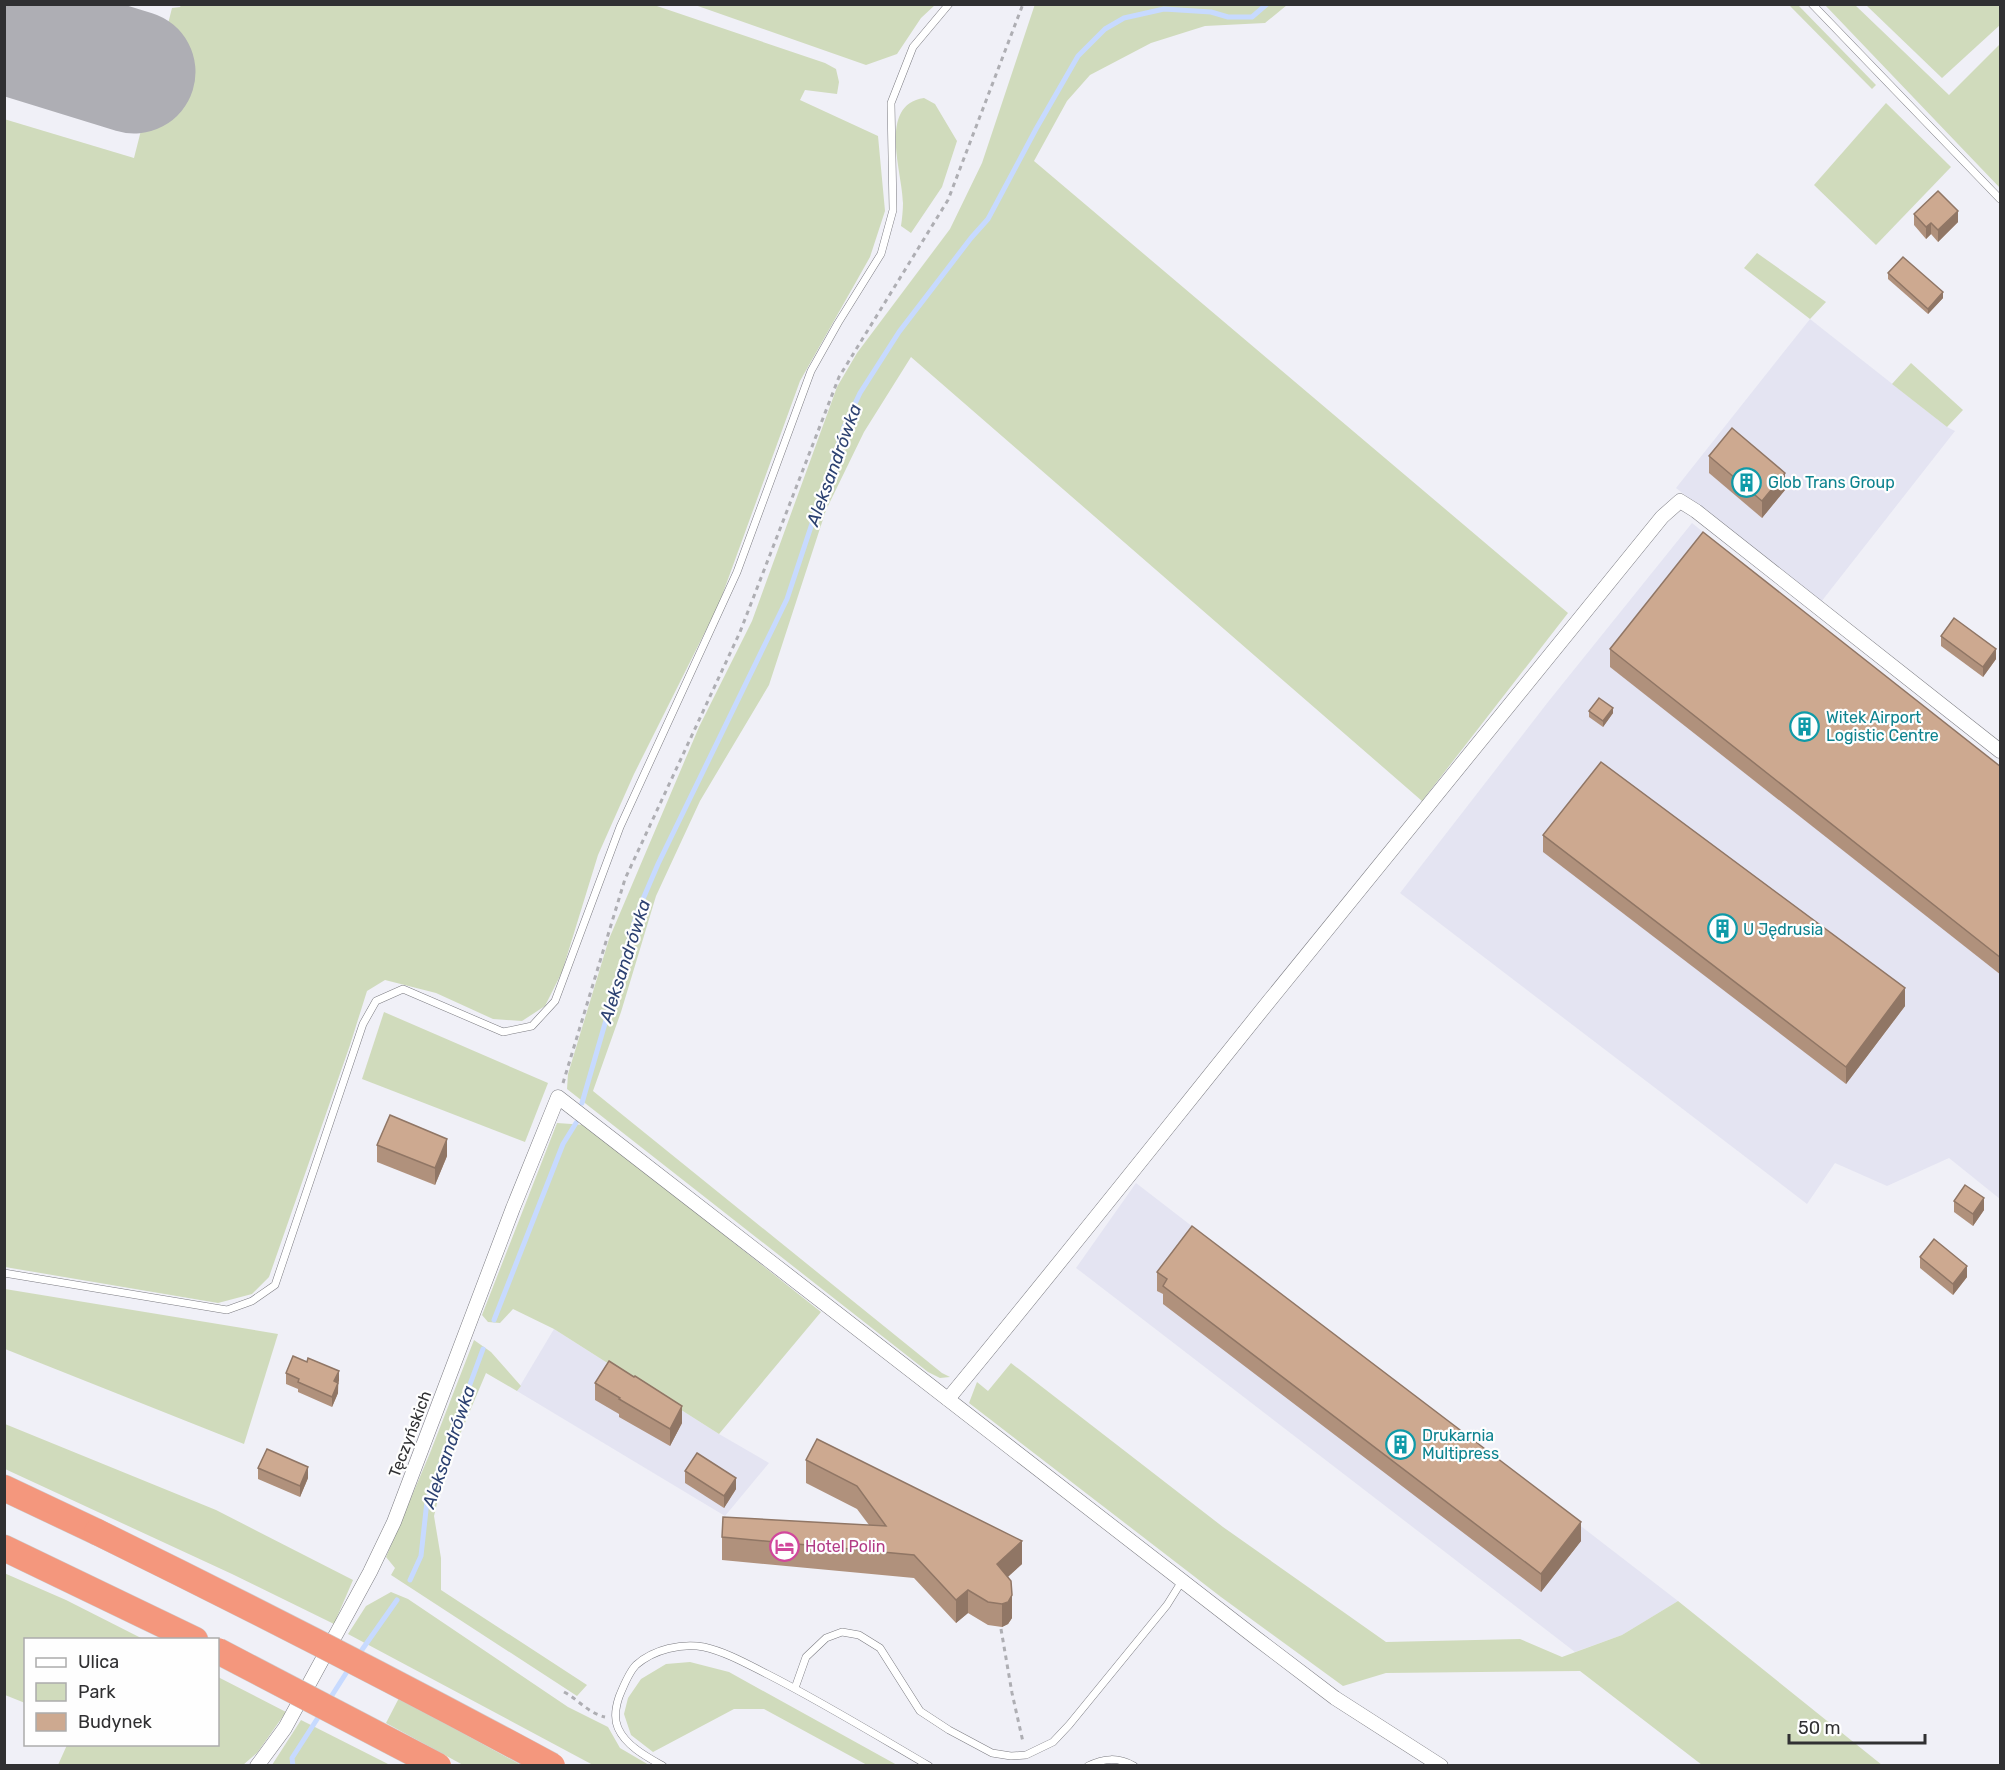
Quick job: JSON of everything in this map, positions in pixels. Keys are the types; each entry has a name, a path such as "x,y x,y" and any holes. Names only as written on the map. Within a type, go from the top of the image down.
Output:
{"highway":[{"path":"4,1488 226,1595 385,1676 552,1766"},
{"path":"4,1548 191,1638"},
{"path":"219,1652 438,1766"}],"street":[{"path":"948,1400 1482,739 1662,518 1680,501 1696,511 2001,751"},
{"path":"558,1097 1335,1698 1441,1766"},
{"name":"Tęczyńskich","path":"257,1766 285,1728 370,1572 394,1522 558,1097"}],"lane":[{"path":"4,1273 227,1310 252,1301 275,1285 363,1024 376,1001 403,989 503,1032 532,1026 555,1001 620,827 738,572 811,371 881,254 893,210 891,103 913,47 949,4"},
{"path":"1812,4 2001,199"},
{"path":"795,1688 806,1657 826,1638 842,1632 860,1635 880,1648 920,1711 992,1753 1011,1756 1026,1755 1053,1742 1069,1725 1167,1605 1182,1581"},
{"path":"661,1765 627,1741 618,1727 616,1707 622,1689 635,1666 655,1653 676,1646 704,1647 732,1657 795,1688 929,1766"},
{"path":"1088,1766 1101,1759 1127,1762 1134,1766"}],"path":[{"path":"558,1097 625,879 740,632 839,376 948,200 1023,4"},
{"path":"1001,1629 1026,1755"},
{"path":"564,1692 591,1713 617,1718"}],"shaded area":[{"path":"1810,319 1955,431 1821,602 1676,488"},
{"path":"1692,523 2000,770 2000,1199 1949,1158 1887,1186 1835,1163 1807,1204 1400,893 1548,702"},
{"path":"1136,1183 1678,1601 1622,1635 1575,1652 1076,1268"},
{"path":"554,1329 719,1434 769,1463 725,1516 517,1391"}],"green space":[{"path":"651,4 825,63 836,69 839,82 837,94 805,90 800,100 878,136 885,211 870,257 800,381 719,604 634,774 598,855 562,972 545,1006 522,1021 493,1019 436,993 385,980 367,991 269,1277 252,1294 218,1303 5,1267 4,119 134,158 172,8 181,5"},
{"path":"1035,4 1287,5 1265,23 1205,26 1151,43 1090,75 1067,101 1034,161 1568,613 1422,801 911,357 864,432 826,510 769,685 700,801 656,896 621,1012 593,1091 942,1373 950,1377 940,1378 928,1372 567,1089 568,1074 609,939 699,727 752,621 837,387 857,353 950,229 982,163"},
{"path":"695,5 935,5 921,18 897,54 866,65"},
{"path":"1789,5 1798,5 1876,85 1872,89"},
{"path":"1825,5 1855,5 1949,95 2000,44 2000,188"},
{"path":"1866,5 2000,5 2000,25 1942,78"},
{"path":"924,98 935,104 957,141 942,187 911,233 901,226 903,203 897,158 897,126 901,113 910,103"},
{"path":"1886,103 1951,167 1876,245 1814,185"},
{"path":"1757,253 1826,302 1810,319 1744,268"},
{"path":"1911,363 1963,410 1947,427 1892,384"},
{"path":"384,1012 548,1083 525,1142 362,1079"},
{"path":"557,1123 586,1125 821,1312 719,1434 554,1329 513,1309 500,1323 488,1322 482,1315"},
{"path":"5,1289 278,1334 244,1444 5,1349"},
{"path":"474,1340 491,1352 521,1386 517,1391 486,1373 445,1470 434,1516 441,1558 441,1590 587,1685 577,1696 391,1575 395,1568 386,1557"},
{"path":"1011,1363 1223,1527 1386,1642 1520,1639 1562,1657 1622,1635 1678,1601 1882,1765 1702,1765 1580,1671 1386,1673 1343,1686 1221,1597 969,1403 977,1382 988,1391"},
{"path":"5,1424 216,1510 353,1580 334,1624 5,1469"},
{"path":"4,1573 66,1600 141,1638 24,1638 24,1703 5,1695"},
{"path":"391,1592 408,1599 568,1707 608,1727 620,1748 649,1765 593,1765 348,1634 366,1606"},
{"path":"690,1662 729,1672 897,1765 867,1765 764,1709 734,1709 653,1752 631,1735 624,1714 628,1698 641,1679 666,1664"},
{"path":"219,1678 286,1712 257,1753 243,1765 58,1765 67,1746 219,1746"},
{"path":"399,1698 521,1765 463,1765 386,1723"},
{"path":"301,1720 390,1765 272,1765"}],"building":[{"path":"1938,191 1958,211 1938,230 1931,223 1926,227 1914,214"},
{"path":"1903,257 1943,292 1928,309 1888,273"},
{"path":"1732,428 1785,473 1762,501 1709,456"},
{"name":"Witek Airport Logistic Centre","path":"1703,532 2001,767 2001,958 1610,649"},
{"path":"1954,618 1996,649 1983,667 1941,636"},
{"path":"1599,698 1613,708 1603,721 1589,711"},
{"name":"U Jędrusia","path":"1601,762 1905,988 1846,1067 1543,835"},
{"path":"390,1115 447,1139 435,1168 377,1145"},
{"path":"1965,1185 1984,1198 1973,1214 1954,1201"},
{"name":"Drukarnia Multipress","path":"1192,1226 1581,1522 1541,1574 1163,1286 1167,1279 1157,1272"},
{"path":"1934,1239 1967,1266 1953,1284 1920,1257"},
{"path":"293,1356 307,1362 308,1358 339,1371 334,1381 338,1383 332,1397 298,1382 299,1379 286,1373"},
{"path":"609,1361 682,1406 670,1429 595,1383"},
{"path":"817,1439 1022,1541 997,1564 1011,1581 1012,1595 1008,1602 1002,1604 988,1602 968,1590 956,1600 914,1555 722,1537 723,1517 886,1526 857,1486 806,1460"},
{"path":"267,1449 308,1467 300,1486 258,1468"},
{"path":"697,1453 736,1478 724,1496 685,1471"}],"waterway":[{"name":"Aleksandrówka","path":"582,1103 637,913 658,864 787,599 844,427 860,393 899,332 988,219 1078,56 1105,29 1124,18 1164,9 1211,12 1228,17 1252,17 1267,4"},
{"name":"Aleksandrówka","path":"494,1320 563,1144 576,1123"},
{"name":"Aleksandrówka","path":"410,1580 421,1556 427,1501 483,1349"},
{"name":"Aleksandrówka","path":"359,1654 397,1600"},
{"name":"Aleksandrówka","path":"329,1700 350,1667"},
{"name":"Aleksandrówka","path":"293,1766 292,1758 321,1713"}],"taxiway":[{"path":"4,20 28,17 63,4"}],"runway":[{"path":"4,32 134,72"}],"place":[{"name":"Glob Trans Group","path":"1747,482"},
{"name":"Witek Airport Logistic Centre","path":"1805,726"},
{"name":"U Jędrusia","path":"1722,929"},
{"name":"Drukarnia Multipress","path":"1401,1444"},
{"name":"Hotel Polin","path":"784,1546"}]}
